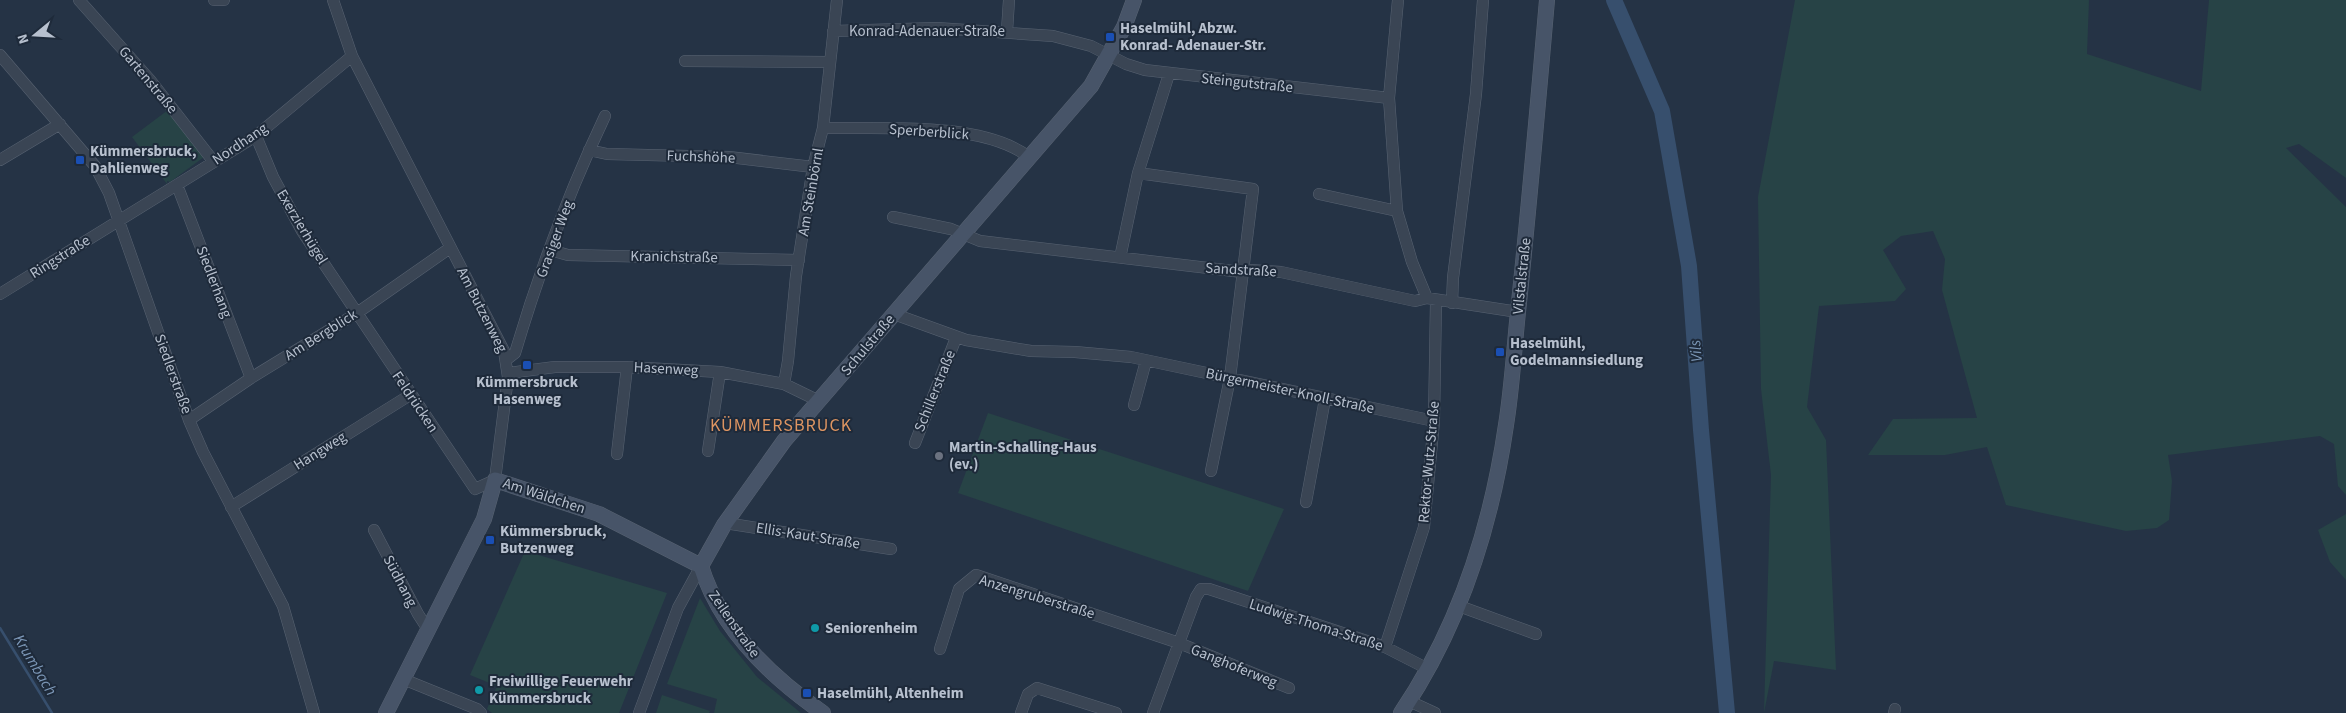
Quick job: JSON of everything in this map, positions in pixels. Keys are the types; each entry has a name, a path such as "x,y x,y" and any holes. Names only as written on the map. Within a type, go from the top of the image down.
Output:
{"street":[{"name":"Gartenstraße","path":"79,0 150,80 214,162"},
{"path":"214,0 224,0"},
{"name":"Am Butzenweg","path":"333,0 337,18 352,56 504,351 508,373 495,480 487,510 429,631 386,713"},
{"name":"Am Steinbörnl","path":"784,384 799,260 813,167 823,128 837,0"},
{"path":"1007,32 1009,0"},
{"name":"Schulstraße","path":"639,713 678,608 725,523 784,441 1091,86 1124,27 1134,0"},
{"path":"1398,0 1389,98 1397,211 1412,262 1432,300"},
{"path":"1452,303 1476,94 1482,0"},
{"name":"Vilstalstraße","path":"1435,713 1405,707 1428,669 1459,606 1489,516 1499,467 1506,423 1518,312 1547,0"},
{"name":"Konrad-Adenauer-Straße","path":"833,31 937,28 1053,36 1091,46 1108,55"},
{"name":"Steingutstraße","path":"1108,55 1145,70 1169,74 1389,98"},
{"name":"Siedlerstraße","path":"0,56 95,166 120,219 190,420 231,507 283,606 314,713"},
{"name":"Nordhang","path":"120,219 256,136 352,56"},
{"path":"685,61 829,62"},
{"path":"1120,258 1138,173 1169,74"},
{"name":"Grasiger Weg","path":"506,360 515,353 550,250 589,150 605,116"},
{"path":"0,160 60,124"},
{"name":"Sperberblick","path":"823,128 894,129 970,134 1006,144 1029,157"},
{"name":"Exerzierhügel","path":"256,136 286,202 357,313"},
{"name":"Fuchshöhe","path":"589,150 607,154 729,157 813,167"},
{"path":"1138,173 1253,189 1230,378 1211,471"},
{"name":"Siedlerhang","path":"177,185 250,378"},
{"path":"1319,194 1397,211"},
{"name":"Sandstraße","path":"893,217 951,228 980,242 1242,272 1250,270 1281,272 1416,301 1432,300 1518,312"},
{"name":"Ringstraße","path":"0,294 120,219"},
{"name":"Am Bergblick","path":"190,420 250,378 357,313 450,248"},
{"name":"Kranichstraße","path":"550,250 568,255 799,260"},
{"name":"Rektor-Wutz-Straße","path":"1385,647 1424,527 1434,421 1432,300"},
{"name":"Feldrücken","path":"357,313 410,395 475,489 487,510"},
{"name":"Bürgermeister-Knoll-Straße","path":"894,314 956,338 1030,351 1075,352 1131,357 1434,421"},
{"name":"Schillerstraße","path":"915,443 956,338"},
{"path":"1134,405 1146,361"},
{"name":"Hasenweg","path":"508,373 554,367 627,367 720,372 784,384 819,401"},
{"path":"617,454 627,367"},
{"path":"708,451 720,372"},
{"name":"Hangweg","path":"231,507 410,395"},
{"path":"1306,502 1325,399"},
{"path":"475,489 495,480"},
{"name":"Am Wäldchen","path":"495,480 599,514 701,566"},
{"name":"Ellis-Kaut-Straße","path":"725,523 891,549"},
{"name":"Südhang","path":"374,530 418,614 429,631"},
{"name":"Zeilenstraße","path":"701,566 707,587 752,654 823,713"},
{"name":"Anzengruberstraße","path":"940,649 959,589 976,575 1179,643"},
{"name":"Ludwig-Thoma-Straße","path":"1179,643 1196,598 1201,589 1209,589 1385,647 1428,669"},
{"path":"1459,606 1536,634"},
{"path":"1153,713 1179,643"},
{"name":"Ganghoferweg","path":"1179,643 1290,688"},
{"path":"403,679 477,709 482,713"},
{"path":"1021,713 1028,694 1038,688 1116,713"}],"green space":[{"path":"1795,0 2089,0 2087,54 2201,91 2209,0 2346,0 2346,178 2299,144 2286,148 2346,207 2346,495 2338,486 2334,444 2320,436 2168,455 2172,481 2169,520 2157,528 2126,531 2006,505 1987,447 1945,455 1868,455 1893,419 1977,418 1942,290 1945,259 1933,231 1901,236 1883,250 1906,289 1895,301 1819,306 1807,407 1826,440 1836,670 1774,661 1764,713 1771,475 1761,389 1758,197"},
{"path":"168,110 204,157 170,182 167,181 167,184 132,137"},
{"path":"988,413 1284,509 1248,591 958,493"},
{"path":"2346,514 2346,580 2330,562 2318,530"},
{"path":"525,551 667,593 619,713 492,713 487,709 497,686 470,675"},
{"path":"700,598 720,631 757,677 801,713 714,713 717,699 667,684"},
{"path":"662,695 710,711 709,713 656,713"}],"waterway":[{"name":"Vils","path":"1614,0 1662,111 1689,266 1701,430 1727,713"},
{"name":"Krumbach","path":"0,628 52,713"}],"place":[{"name":"Haselmühl, Abzw. Konrad- Adenauer-Str.","path":"1110,37"},
{"name":"Kümmersbruck, Dahlienweg","path":"80,160"},
{"name":"Haselmühl, Godelmannsiedlung","path":"1500,352"},
{"name":"Kümmersbruck Hasenweg","path":"527,365"},
{"name":"Martin-Schalling-Haus (ev.)","path":"939,456"},
{"name":"Kümmersbruck, Butzenweg","path":"490,540"},
{"name":"Seniorenheim","path":"815,628"},
{"name":"Freiwillige Feuerwehr Kümmersbruck","path":"479,690"},
{"name":"Haselmühl, Altenheim","path":"807,693"}],"district":[{"name":"KÜMMERSBRUCK","path":"781,425"}]}
